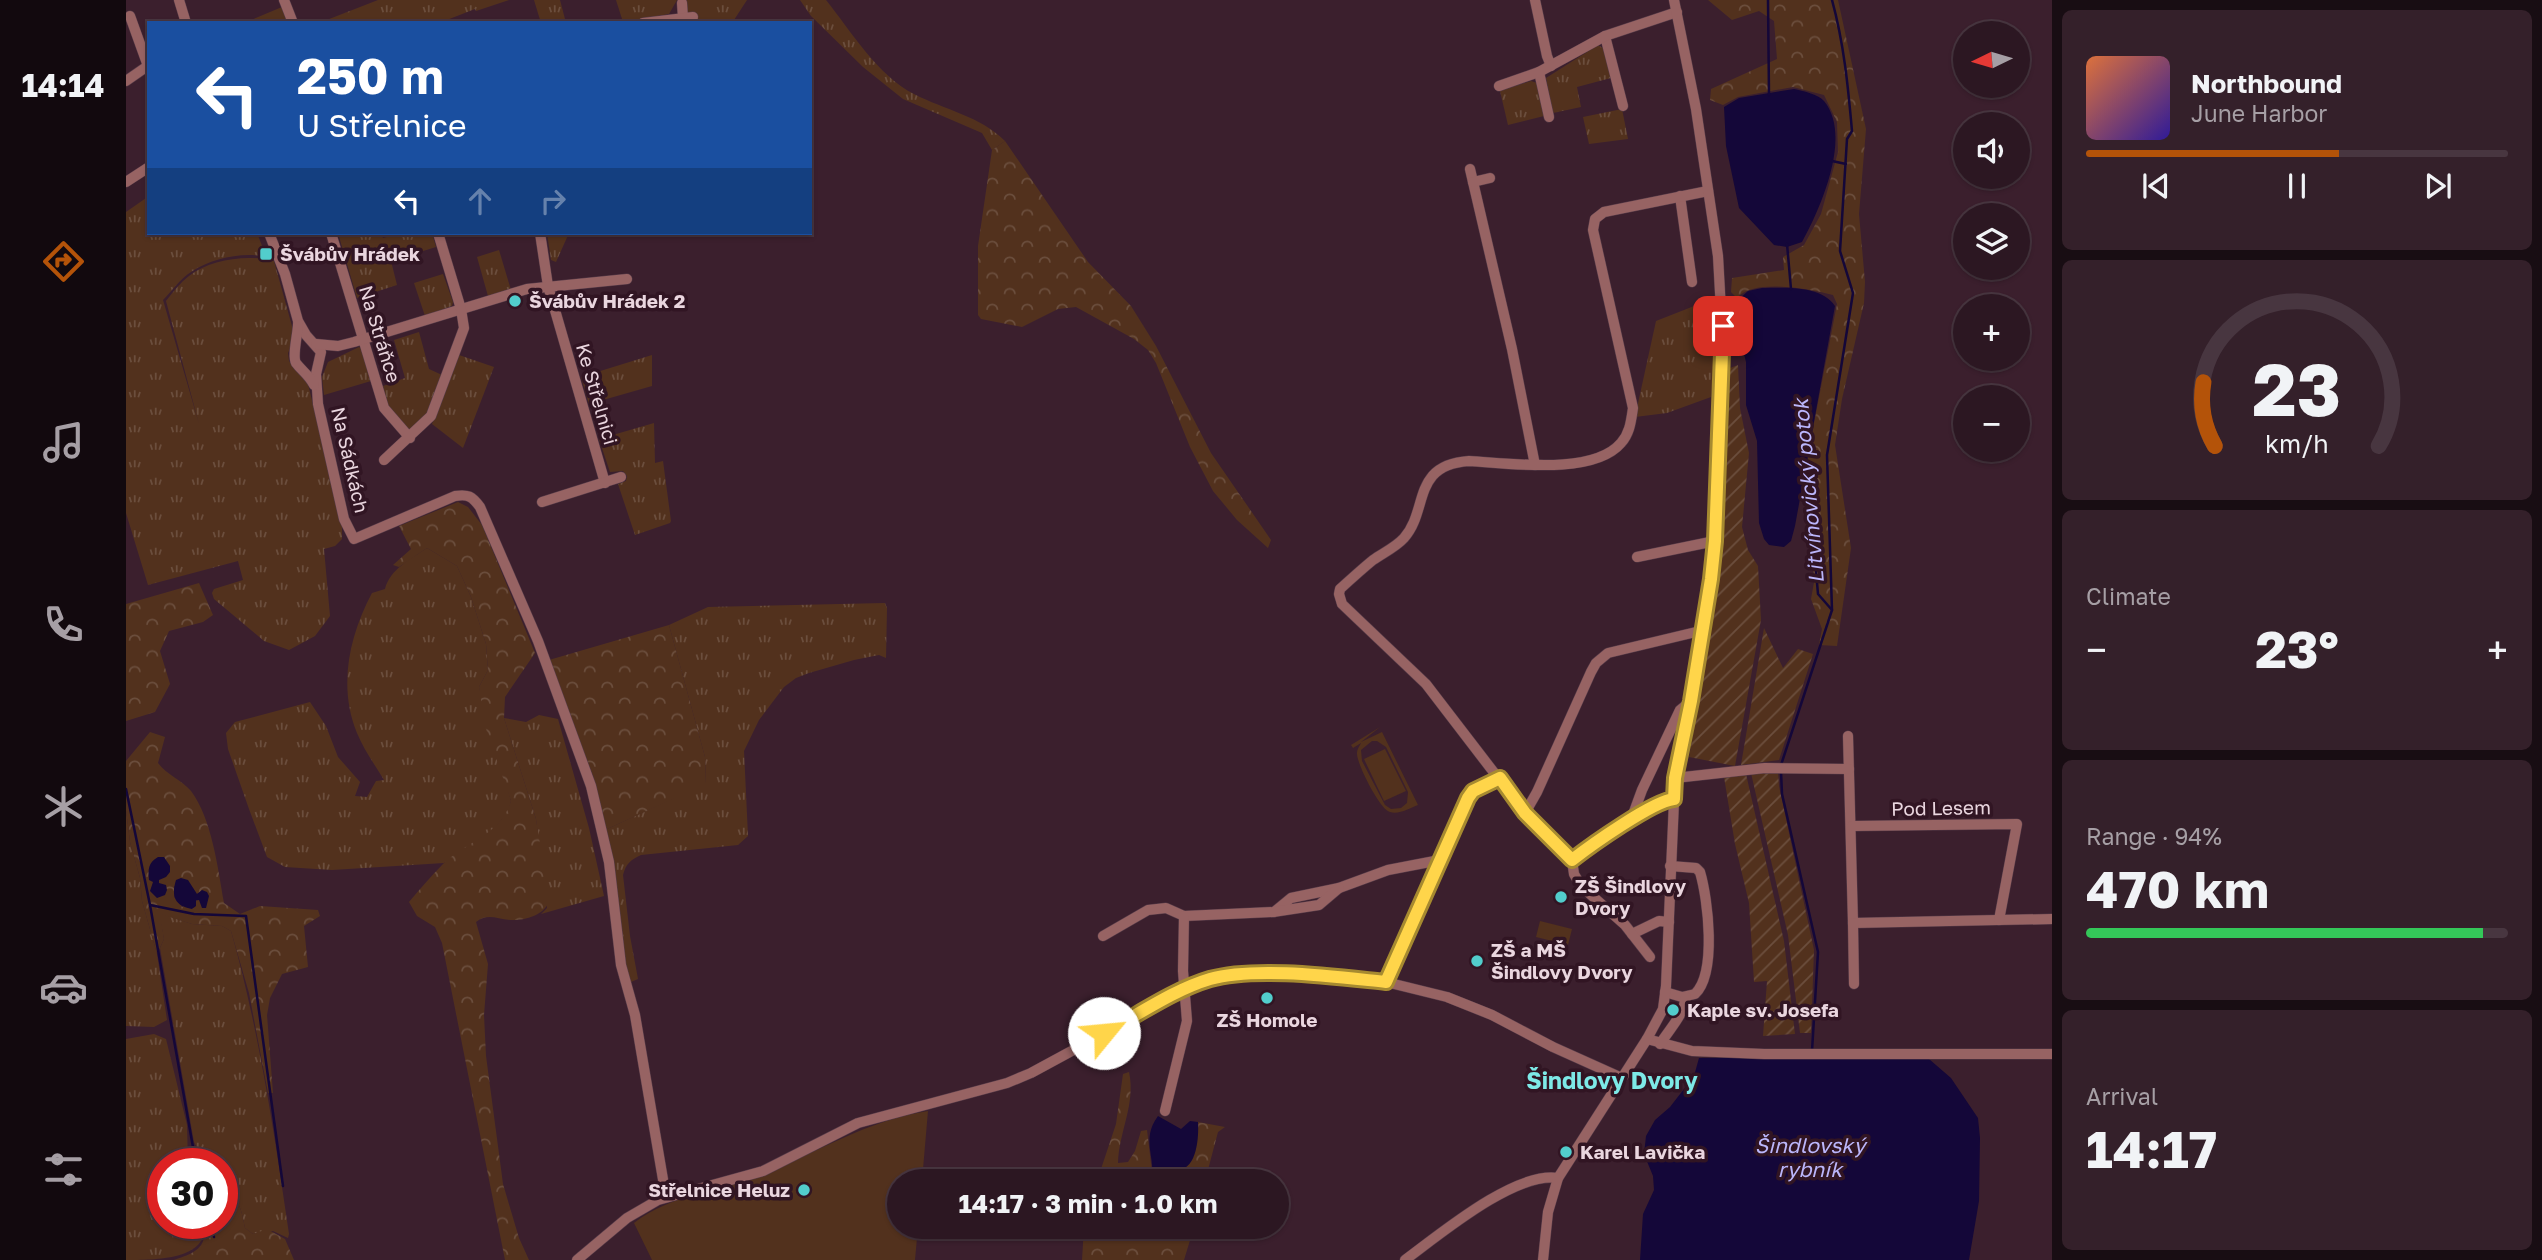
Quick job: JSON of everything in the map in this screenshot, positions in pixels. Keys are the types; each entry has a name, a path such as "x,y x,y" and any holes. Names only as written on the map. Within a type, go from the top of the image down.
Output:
{"street":[{"path":"179,0 185,21"},
{"path":"284,0 292,21"},
{"path":"1535,0 1551,66"},
{"path":"1543,1260 1548,1212 1558,1178 1647,1039 1662,1009 1669,922 1675,778 1703,632 1715,541 1717,435 1723,347 1721,284 1708,191 1674,0"},
{"path":"658,21 688,17 682,3"},
{"path":"1499,86 1539,72 1605,36 1677,12"},
{"path":"130,16 147,60"},
{"path":"1605,36 1623,106"},
{"path":"126,81 147,66"},
{"path":"1539,72 1549,117"},
{"path":"126,182 147,168"},
{"path":"1470,169 1515,363 1535,465"},
{"path":"1473,182 1490,178"},
{"path":"1650,957 1632,934 1581,886 1574,874 1572,860 1525,813 1426,684 1342,604 1339,594 1340,589 1409,532 1427,484 1433,475 1443,469 1469,461 1535,465 1573,463 1607,454 1623,442 1630,429 1633,408 1593,230 1595,219 1604,212 1708,191"},
{"path":"1680,196 1692,282"},
{"path":"270,235 285,274 298,321 294,356 301,367 310,369 338,346"},
{"name":"Na Stráňce","path":"332,235 384,408 410,438"},
{"path":"384,460 431,416 464,328 461,309 439,235"},
{"name":"Ke Střelnici","path":"540,235 548,286 605,483"},
{"path":"296,347 303,342 338,346 363,340 461,309 548,286 627,279"},
{"path":"298,321 321,352 319,363"},
{"name":"Na Sádkách","path":"316,388 319,363"},
{"name":"Na Sádkách","path":"301,367 316,388 344,519 354,538 454,496 467,494 480,507 538,641 591,786 609,862 621,965 635,1015 666,1197"},
{"path":"542,502 621,477"},
{"path":"1637,557 1715,541"},
{"path":"1525,813 1591,672 1601,657 1616,650 1703,632"},
{"path":"1631,820 1642,790 1680,710 1691,701"},
{"path":"1848,736 1854,984"},
{"path":"1675,778 1765,768 1849,769"},
{"path":"1386,982 1468,798 1473,791 1500,778"},
{"path":"1572,860 1661,802 1674,799"},
{"name":"Pod Lesem","path":"1852,826 2017,824 1999,920"},
{"path":"1103,936 1148,909 1166,908 1184,916 1273,912 1292,898 1339,888 1388,870 1440,860"},
{"path":"1665,992 1690,997 1700,989 1707,969 1709,943 1700,872 1696,868 1670,866"},
{"path":"1165,1111 1187,1021 1184,990 1184,916"},
{"path":"1853,923 2052,919"},
{"path":"1632,934 1659,921 1669,922"},
{"path":"577,1260 627,1218 666,1197 763,1171 858,1123 1007,1083 1031,1073 1184,990 1211,979 1245,974 1386,982 1447,996 1622,1078"},
{"path":"1660,1044 1674,1022 1680,1018 1686,997"},
{"path":"1647,1039 1692,1051 2052,1054"},
{"path":"1405,1260 1495,1197 1518,1185 1548,1177 1558,1178"}],"green space":[{"path":"378,0 509,0 444,21 324,21"},
{"path":"534,0 560,0 565,21 540,21"},
{"path":"616,0 677,0 669,14 623,21"},
{"path":"679,0 747,0 733,21 696,21 695,17 688,13 686,3"},
{"path":"800,0 826,0 877,65 901,86 926,100 985,125 1005,141 992,150 982,133 903,99 863,67 811,16"},
{"path":"1708,0 1838,0 1866,129 1859,214 1865,282 1864,303 1842,399 1835,445 1851,548 1837,646 1819,645 1822,629 1811,599 1815,577 1806,527 1805,470 1837,304 1833,295 1797,288 1756,288 1737,298 1731,292 1732,278 1784,270 1783,257 1804,245 1821,214 1838,152 1837,122 1824,95 1793,87 1738,97 1723,105 1710,100 1711,89 1777,59 1774,21 1759,11 1732,20"},
{"path":"282,7 288,21 249,21"},
{"path":"1598,45 1603,48 1611,78 1577,87 1581,107 1553,113 1546,78"},
{"path":"1531,81 1537,83 1544,116 1508,125 1500,91"},
{"path":"1622,109 1628,139 1589,144 1583,117"},
{"path":"1005,141 1088,262 1131,306 1156,346 1211,453 1271,540 1268,548 1237,520 1213,491 1190,447 1156,363 1148,350 1134,339 1076,307 1058,309 1022,327 981,319 978,315 978,246 992,150"},
{"path":"147,197 147,235 258,235 266,256 272,258 241,255 210,262 187,275 163,300 199,424 166,301 186,279 208,265 242,258 274,261 295,337 288,353 289,361 306,376 342,521 342,539 335,546 324,549 330,616 315,636 289,650 264,641 214,599 214,589 243,580 238,561 148,585 126,513 126,212"},
{"path":"339,235 382,235 383,238 394,235 433,235 436,247 391,261 397,285 357,298"},
{"path":"547,235 568,235 556,262 551,260"},
{"path":"499,250 511,290 488,296 477,257"},
{"path":"443,274 452,306 425,316 414,283"},
{"path":"1712,299 1715,352 1711,397 1667,413 1635,417 1656,321"},
{"path":"419,332 429,369 442,375 429,415 409,432 388,409 383,386 405,378 394,340"},
{"path":"359,347 362,349 371,381 324,395 322,377 328,362"},
{"path":"459,355 494,367 463,448 432,424"},
{"path":"652,355 652,386 589,404 581,377"},
{"path":"1738,365 1740,408 1749,453 1742,527 1748,550 1758,566 1761,620 1735,766 1689,757 1719,583 1730,368"},
{"path":"654,423 655,463 663,461 671,521 635,535 618,484 626,481 627,476 623,471 610,472 599,439"},
{"path":"458,502 468,507 482,525 535,653 505,697 504,718 536,819 549,901 543,910 527,918 510,920 488,917 476,922 488,964 484,1015 486,1056 503,1184 519,1238 529,1260 505,1260 442,943 435,927 417,916 409,902 452,856 491,830 506,813 511,801 485,726 479,687 488,670 486,644 471,597 457,566 427,548 399,567 393,565 411,549 399,526"},
{"path":"427,548 457,566 471,597 486,644 488,670 479,687 511,801 508,812 493,830 444,863 332,870 285,867 267,857 228,749 226,733 235,722 310,702 326,726 338,757 360,782 355,796 367,797 376,781 384,780 363,745 351,716 347,680 352,644 372,593 385,589 396,570"},
{"path":"199,583 213,615 203,622 169,631 160,651 170,684 155,712 126,721 126,604"},
{"path":"885,603 886,658 879,655 854,660 796,678 784,687 759,720 744,751 748,836 738,845 641,855 627,865 623,875 638,979 631,982 623,956 605,830 706,783 705,757 669,625 708,607"},
{"path":"669,625 705,757 706,784 605,830 593,776 549,660"},
{"path":"1764,628 1783,668 1798,649 1813,654 1779,760 1741,765"},
{"path":"539,715 558,719 589,828 604,896 541,914 547,908 536,819 504,718 526,722"},
{"path":"1380,727 1361,742 1382,732 1418,805 1397,813 1386,809 1375,795 1361,767 1357,754 1361,743 1353,748 1351,745","holes":["1372,741 1386,747 1408,792 1407,803 1401,808 1391,809 1385,805 1362,761 1361,750"]},
{"path":"150,732 165,737 158,763 187,787 198,802 213,845 224,903 240,914 260,906 318,910 320,916 304,926 308,967 282,974 270,998 267,1015 273,1093 268,1093 249,993 231,931 222,926 192,924 160,914 164,939 157,954 142,901 140,878 130,842 126,810 126,761","holes":["174,886 193,888 196,894 200,893 199,900 182,907 174,897"]},
{"path":"1385,749 1406,791 1384,801 1364,759"},
{"path":"1778,771 1814,950 1811,1033 1800,1033 1788,935 1751,773"},
{"path":"1746,774 1784,941 1795,1034 1763,1036 1767,981 1754,982 1749,903 1735,844 1724,777"},
{"path":"126,810 142,901 157,954 167,1020 154,1027 126,1026"},
{"path":"159,913 192,924 222,926 231,931 265,1081 288,1238 273,1231 253,1234 245,1228 238,1202 238,1148 197,1148 194,1142 160,948 164,939"},
{"path":"1540,921 1572,929 1568,945 1536,937"},
{"path":"154,1034 166,1039 187,1125 188,1148 147,1148 147,1239 201,1239 190,1251 165,1258 126,1260 126,1039"},
{"path":"1129,1072 1131,1084 1118,1163 1128,1162 1135,1151 1141,1131 1147,1130 1152,1169 1101,1169 1116,1124 1123,1074"},
{"name":"Střelnice Heluz","path":"928,1111 923,1169 887,1169 887,1239 917,1239 915,1260 652,1260 634,1223 663,1206 742,1181 863,1130 906,1115"},
{"path":"1198,1122 1225,1127 1218,1132 1208,1169 1181,1169 1196,1137"},
{"path":"238,1202 245,1228 253,1234 267,1229 285,1239 294,1260 174,1260 194,1252 204,1239 238,1239"},
{"path":"1083,1239 1190,1239 1184,1260 1082,1260"}],"water":[{"path":"1794,89 1824,101 1832,116 1835,152 1825,192 1802,242 1787,247 1774,245 1739,208 1726,146 1724,107 1739,98"},
{"path":"1762,288 1812,291 1829,299 1835,306 1795,526 1791,541 1784,547 1769,545 1759,523 1757,441 1746,405 1746,362 1739,334 1737,301 1748,291"},
{"path":"158,857 164,857 170,866 170,872 159,880 159,883 166,885 167,890 165,895 157,898 150,891 153,882 149,880 149,873 150,864"},
{"path":"176,880 188,880 197,894 202,890 207,892 209,896 206,908 202,908 199,900 196,900 196,906 192,909 178,903 174,895 175,886"},
{"name":"Šindlovský rybník","path":"1896,1056 1929,1059 1951,1078 1978,1118 1979,1201 1969,1260 1640,1260 1643,1214 1654,1190 1653,1176 1644,1154 1646,1136 1655,1120 1670,1107 1694,1076 1699,1058"},
{"path":"1158,1116 1181,1129 1190,1121 1198,1122 1196,1151 1190,1164 1182,1169 1152,1169 1149,1141"}],"waterway":[{"name":"Litvínovický potok","path":"1768,0 1769,95"},
{"path":"1832,0 1843,49 1852,131 1847,139 1840,251 1853,293 1827,455 1832,610"},
{"path":"1832,161 1846,164"},
{"name":"Litvínovický potok","path":"1787,244 1791,289"},
{"name":"Litvínovický potok","path":"1781,765 1832,610 1818,594 1806,456"},
{"name":"Litvínovický potok","path":"1781,772 1782,794 1818,952 1812,1051"},
{"path":"126,789 150,905 193,1148"},
{"path":"150,905 194,914 246,916 283,1186"}],"place":[{"name":"Švábův Hrádek","path":"266,254"},
{"name":"Švábův Hrádek 2","path":"515,301"},
{"name":"ZŠ Šindlovy Dvory","path":"1561,897"},
{"name":"ZŠ a MŠ Šindlovy Dvory","path":"1477,961"},
{"name":"ZŠ Homole","path":"1267,998"},
{"name":"Kaple sv. Josefa","path":"1673,1010"},
{"name":"Karel Lavička","path":"1566,1152"},
{"name":"Střelnice Heluz","path":"804,1190"}],"district":[{"name":"Šindlovy Dvory","path":"1612,1081"}],"route":[{"path":"1104,1033 1197,984 1230,975 1261,974 1386,982 1468,798 1473,791 1500,778 1525,813 1572,860 1661,802 1674,799 1675,778 1708,607 1715,541 1723,326"}]}
